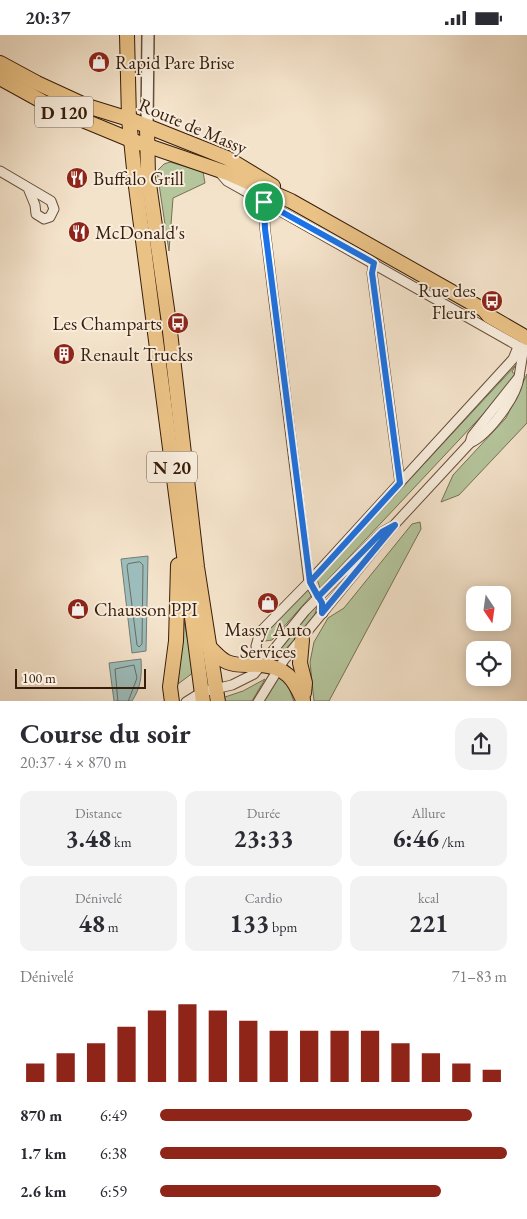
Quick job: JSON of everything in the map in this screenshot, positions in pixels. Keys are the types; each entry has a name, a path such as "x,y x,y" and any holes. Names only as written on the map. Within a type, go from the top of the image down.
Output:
{"main road":[{"name":"N 20","path":"127,35 131,140 154,261 217,695"},
{"name":"Route de Massy","path":"0,63 80,103 129,119 227,158 280,191 291,201"},
{"name":"Route de Massy","path":"0,79 56,109 131,140 216,169 291,201"},
{"name":"N 20","path":"147,126 148,177 154,261 182,543 203,697"},
{"name":"D 120","path":"291,201 484,310 491,311 524,342"},
{"path":"172,701 170,687 176,641 178,569 182,543"},
{"path":"302,640 300,663 305,683 303,701"},
{"path":"209,647 228,662 244,667 261,665 278,669 293,679 303,701"},
{"path":"163,701 170,687"}],"street":[{"name":"N 20","path":"147,126 148,35"},
{"name":"Route de Massy","path":"216,169 227,181 290,218 524,342"},
{"path":"0,171 53,203 52,215 47,218 41,218 36,214 35,205 28,188"},
{"path":"35,205 40,200 48,199"},
{"path":"264,202 265,229 310,582 318,597 322,613"},
{"path":"374,263 372,273 400,483"},
{"path":"261,665 256,651 258,637 514,359 524,342"},
{"path":"258,701 278,669 395,525 470,443 478,440 502,412 512,396 522,372 524,342"},
{"path":"186,701 217,695 244,680 261,665 318,597 382,532 395,525"}],"green space":[{"path":"170,162 203,172 205,183 173,198 169,251 157,171 164,164"},
{"path":"515,366 512,372 515,374 504,392 320,588 317,579"},
{"path":"527,374 527,423 459,495 441,502 453,475 506,418"},
{"path":"420,522 421,529 329,701 314,701 310,662 314,642 328,618 344,608 412,524"},
{"path":"306,590 310,591 311,596 272,640 259,642 260,636"},
{"path":"318,604 313,620 281,654 278,651"},
{"path":"184,621 194,672 178,684 182,622"},
{"path":"279,677 287,682 294,701 265,701"},
{"path":"265,679 252,701 223,701 225,697 243,691"}],"water":[{"path":"148,556 146,651 132,653 121,559"},
{"path":"141,659 140,681 132,701 114,701 109,663"}],"place":[{"name":"Rapid Pare Brise","path":"99,62"},
{"name":"Buffalo Grill","path":"77,178"},
{"name":"McDonald's","path":"79,232"},
{"name":"Rue des Fleurs","path":"492,301"},
{"name":"Les Champarts","path":"178,323"},
{"name":"Renault Trucks","path":"64,354"},
{"name":"Massy Auto Services","path":"268,603"},
{"name":"Chausson PPI","path":"78,609"}],"route":[{"path":"264,202 265,229 310,582 318,597 346,568 382,532 395,525 322,613 322,603 310,582 400,483 372,273 374,263 264,202"}]}
